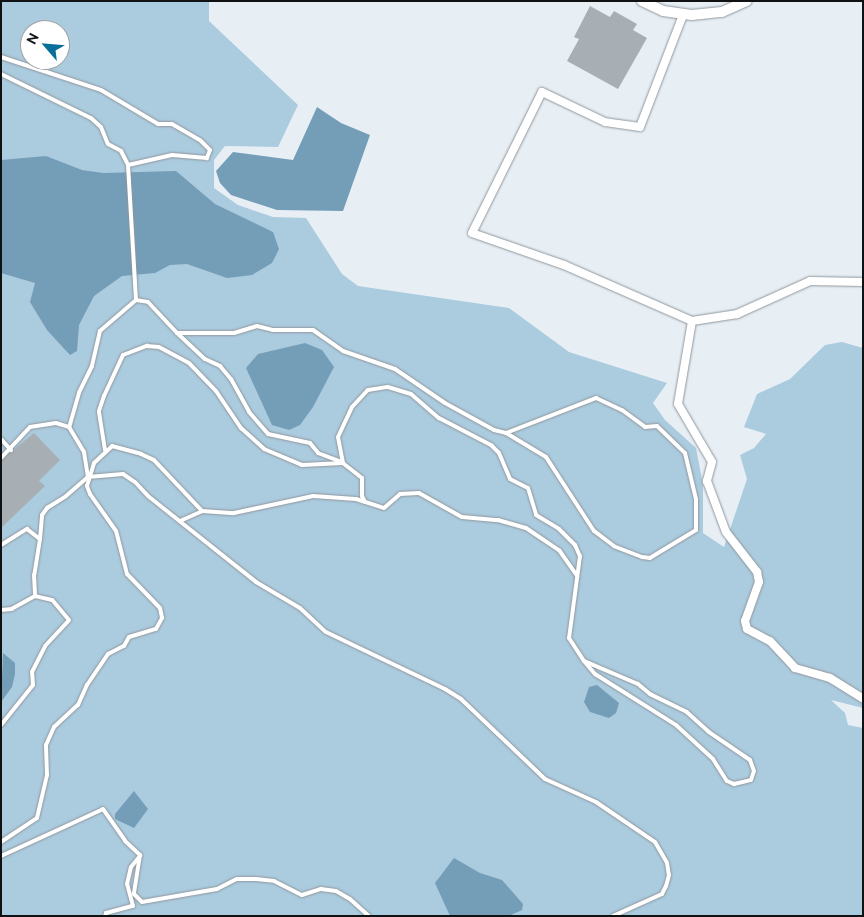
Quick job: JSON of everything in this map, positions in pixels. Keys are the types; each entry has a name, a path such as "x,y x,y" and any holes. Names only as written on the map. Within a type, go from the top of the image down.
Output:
{"street":[{"path":"642,1 683,15 722,12 747,1"},
{"path":"683,15 640,127 605,122 542,92 472,233 573,269 692,321 737,314 810,281 863,282"},
{"path":"692,321 681,384 681,411 712,462 707,481 726,532 756,572 759,582 745,620 747,629 770,641 795,668 830,678 863,699"}],"lane":[{"path":"1,57 101,90 158,124 172,124 200,140 210,150 207,158 172,155 128,164"},
{"path":"1,74 91,118 100,127 108,144 121,151 128,164 137,287 136,300 100,331 92,366 79,393 69,427"},
{"path":"136,300 148,302 177,333 226,372 249,412 268,434 310,443 318,453 343,463 362,478 362,496 366,502"},
{"path":"177,333 234,332 258,326 273,330 313,330 343,352 382,362 482,425 506,433 546,458 594,531 614,546 642,557 650,558 696,530 696,499 685,453 657,426 645,426 622,410 596,398 506,433"},
{"path":"105,450 99,411 104,396 123,356 147,346 158,347 188,363 216,391 241,428 264,449 302,465 343,463"},
{"path":"343,463 338,444 341,428 352,407 368,390 388,387 412,394 439,418 479,438 499,453 510,479 528,488 536,515 559,529 575,545 580,556 569,638 584,661 595,674 676,725 712,759 727,780 734,784 750,780 754,771 750,760 709,732 687,712 650,694 638,684 584,661"},
{"path":"1,458 12,449 30,427 56,423 69,427 84,452 90,494 109,518 121,544 127,574 160,608 162,618 156,629 129,637 124,646 108,654 87,685 78,705 54,727 46,745 46,775 37,818 1,842"},
{"path":"1,439 12,449"},
{"path":"35,596 34,574 42,515 47,508 66,496 88,477 99,455 112,446 154,460 202,511"},
{"path":"88,477 123,474 256,582 300,608 326,632 453,694 545,779 596,802 655,842 667,862 669,876 662,894 613,916"},
{"path":"180,521 202,511 234,513 312,496 366,502 384,508 400,494 419,492 462,517 498,520 526,528 559,550 577,576"},
{"path":"1,545 27,529 40,540"},
{"path":"1,610 12,609 35,596 52,600 69,620 45,646 32,672 33,685 1,725"},
{"path":"1,856 103,809 126,841 140,855"},
{"path":"106,916 106,913 132,906 127,884 131,867 140,855"},
{"path":"140,855 134,894 142,902 217,889 236,879 256,879 274,881 302,895 321,889 336,891 369,916"}],"shaded area":[{"path":"1,1 209,1 209,21 298,105 278,147 225,146 214,160 214,188 238,205 273,217 306,218 342,274 358,286 509,308 569,352 667,383 653,403 665,420 696,448 703,485 703,533 724,547 747,479 740,455 754,448 766,434 744,427 757,394 790,379 825,345 842,342 863,348 863,708 831,700 845,713 848,725 863,728 863,916 1,916"},
{"path":"317,107 341,123 370,135 343,211 277,210 231,195 220,183 216,171 233,152 293,160"},
{"path":"46,156 82,170 103,173 176,171 215,204 273,232 279,249 272,263 252,275 227,278 187,264 170,265 155,273 122,276 94,296 79,325 77,351 70,355 47,330 30,302 35,283 1,273 1,160"},
{"path":"305,343 322,350 334,367 313,407 300,425 289,430 272,425 246,368 258,354"},
{"path":"3,653 15,663 15,674 12,687 1,702"},
{"path":"597,685 619,703 616,713 609,718 590,712 584,702 589,687"},
{"path":"134,791 148,809 134,828 115,819 115,814"},
{"path":"454,858 480,873 502,880 523,904 522,910 511,915 450,916 435,883"}],"building":[{"path":"590,6 610,17 614,11 637,24 633,30 647,38 618,89 567,61 579,39 574,37"},
{"path":"34,433 60,460 39,481 45,486 1,528 1,460"}]}
